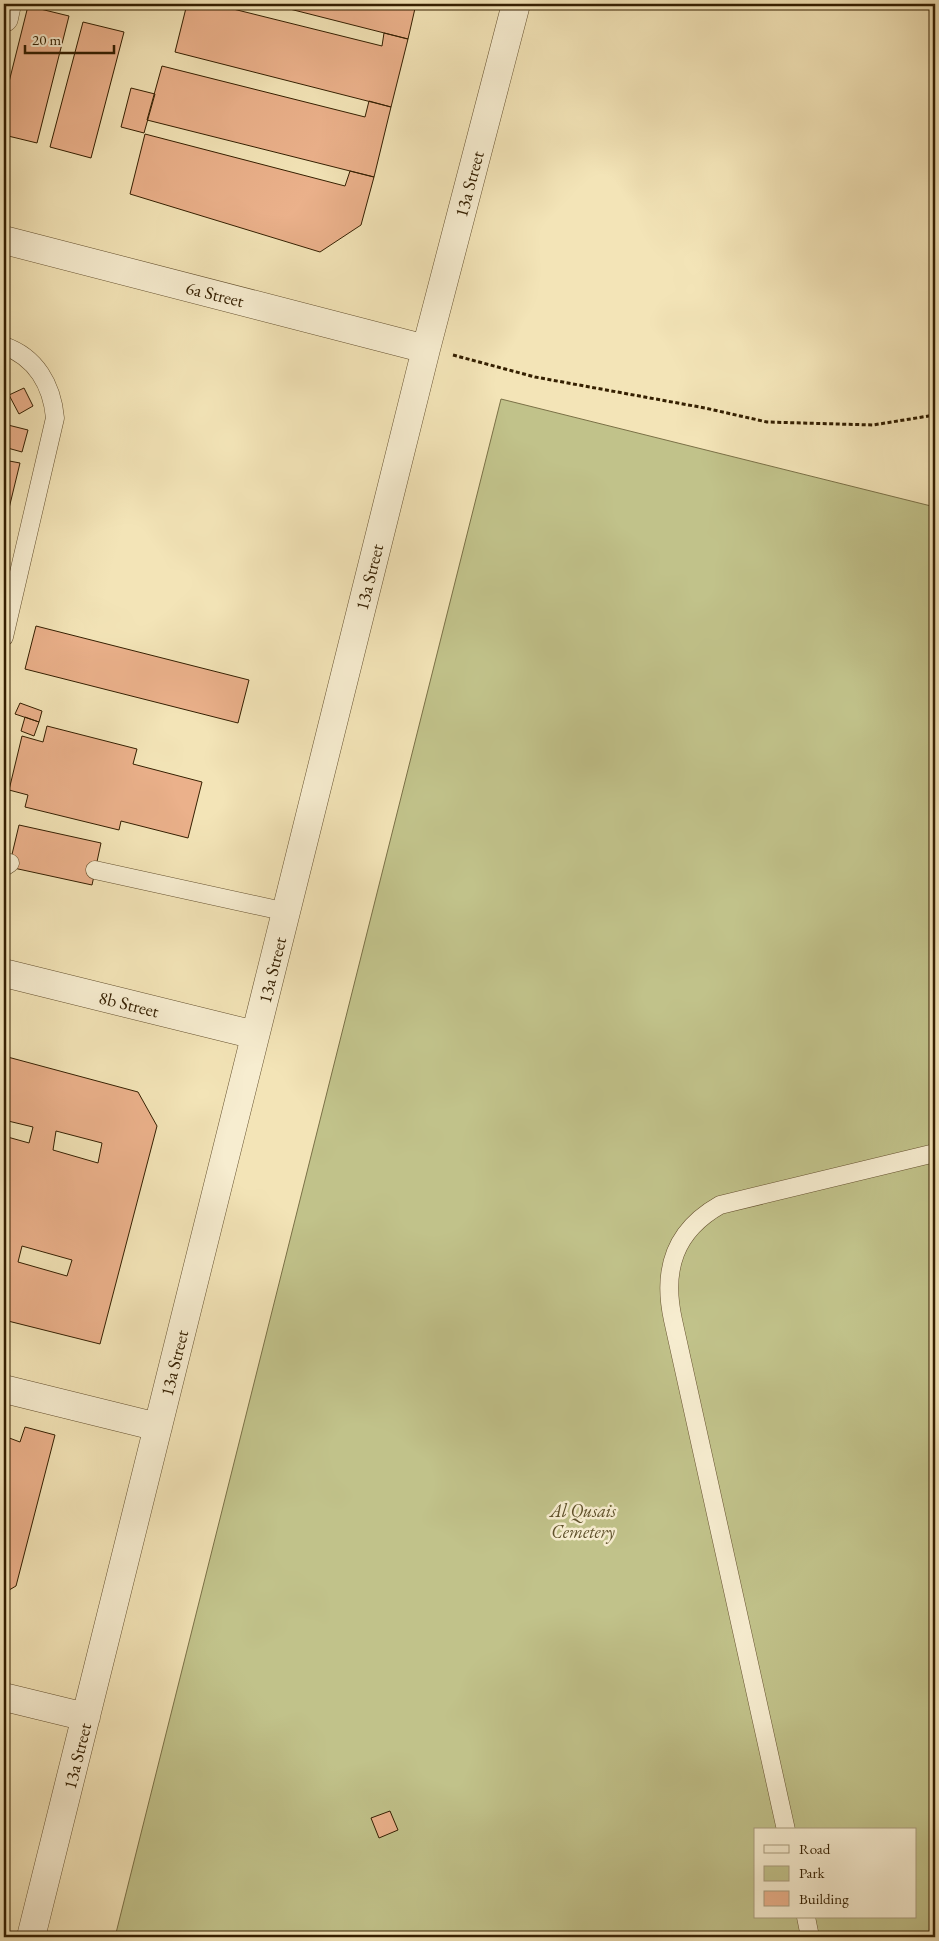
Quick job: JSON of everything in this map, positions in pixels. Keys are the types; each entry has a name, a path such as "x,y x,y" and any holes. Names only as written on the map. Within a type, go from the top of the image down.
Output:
{"street":[{"path":"4,18 7,4"},
{"name":"13a Street","path":"32,1937 426,349 516,4"},
{"name":"6a Street","path":"4,240 426,349"},
{"name":"8b Street","path":"4,973 255,1035"},
{"path":"4,1389 158,1427"},
{"path":"4,1697 86,1717"}],"lane":[{"path":"4,346 26,358 48,384 53,400 55,418 4,637"},
{"path":"95,870 287,912"},
{"path":"786,1828 669,1303 671,1267 682,1238 692,1225 705,1213 720,1204 935,1153"},
{"path":"806,1918 810,1937"}],"path":[{"path":"426,349 536,376 705,408 767,422 873,425 935,415"}],"green space":[{"name":"Al Qusais Cemetery","path":"501,399 935,507 935,1937 115,1937"}],"building":[{"path":"187,4 213,4 382,46 384,33 408,39 391,107 175,52"},
{"path":"270,4 416,4 408,39"},
{"path":"28,6 69,16 37,143 4,135 4,102"},
{"path":"83,22 124,32 91,158 50,147"},
{"path":"162,66 365,117 369,101 391,107 374,177 147,120"},
{"path":"131,88 155,94 144,133 121,127"},
{"path":"145,134 345,186 350,171 374,177 361,225 320,252 130,194"},
{"path":"24,388 33,406 19,414 9,395"},
{"path":"4,424 28,430 22,452 4,447"},
{"path":"4,460 20,463 4,529"},
{"path":"36,626 249,680 238,723 25,669"},
{"path":"20,703 42,711 39,722 15,714"},
{"path":"25,717 39,722 34,736 21,731"},
{"path":"47,726 137,749 133,764 202,782 188,838 121,821 119,830 25,807 28,795 9,790 22,736 43,742"},
{"path":"19,825 101,843 92,885 9,867"},
{"path":"4,1056 138,1092 157,1126 100,1344 4,1320 4,1248 6,1239 4,1239 4,1136 29,1143 33,1127 4,1120","holes":["56,1131 102,1143 98,1163 53,1150","22,1246 72,1260 67,1276 18,1262"]},
{"path":"25,1427 55,1435 16,1586 4,1593 4,1519 7,1509 4,1508 4,1436 20,1442"},
{"path":"390,1811 398,1830 379,1838 371,1818"}]}
